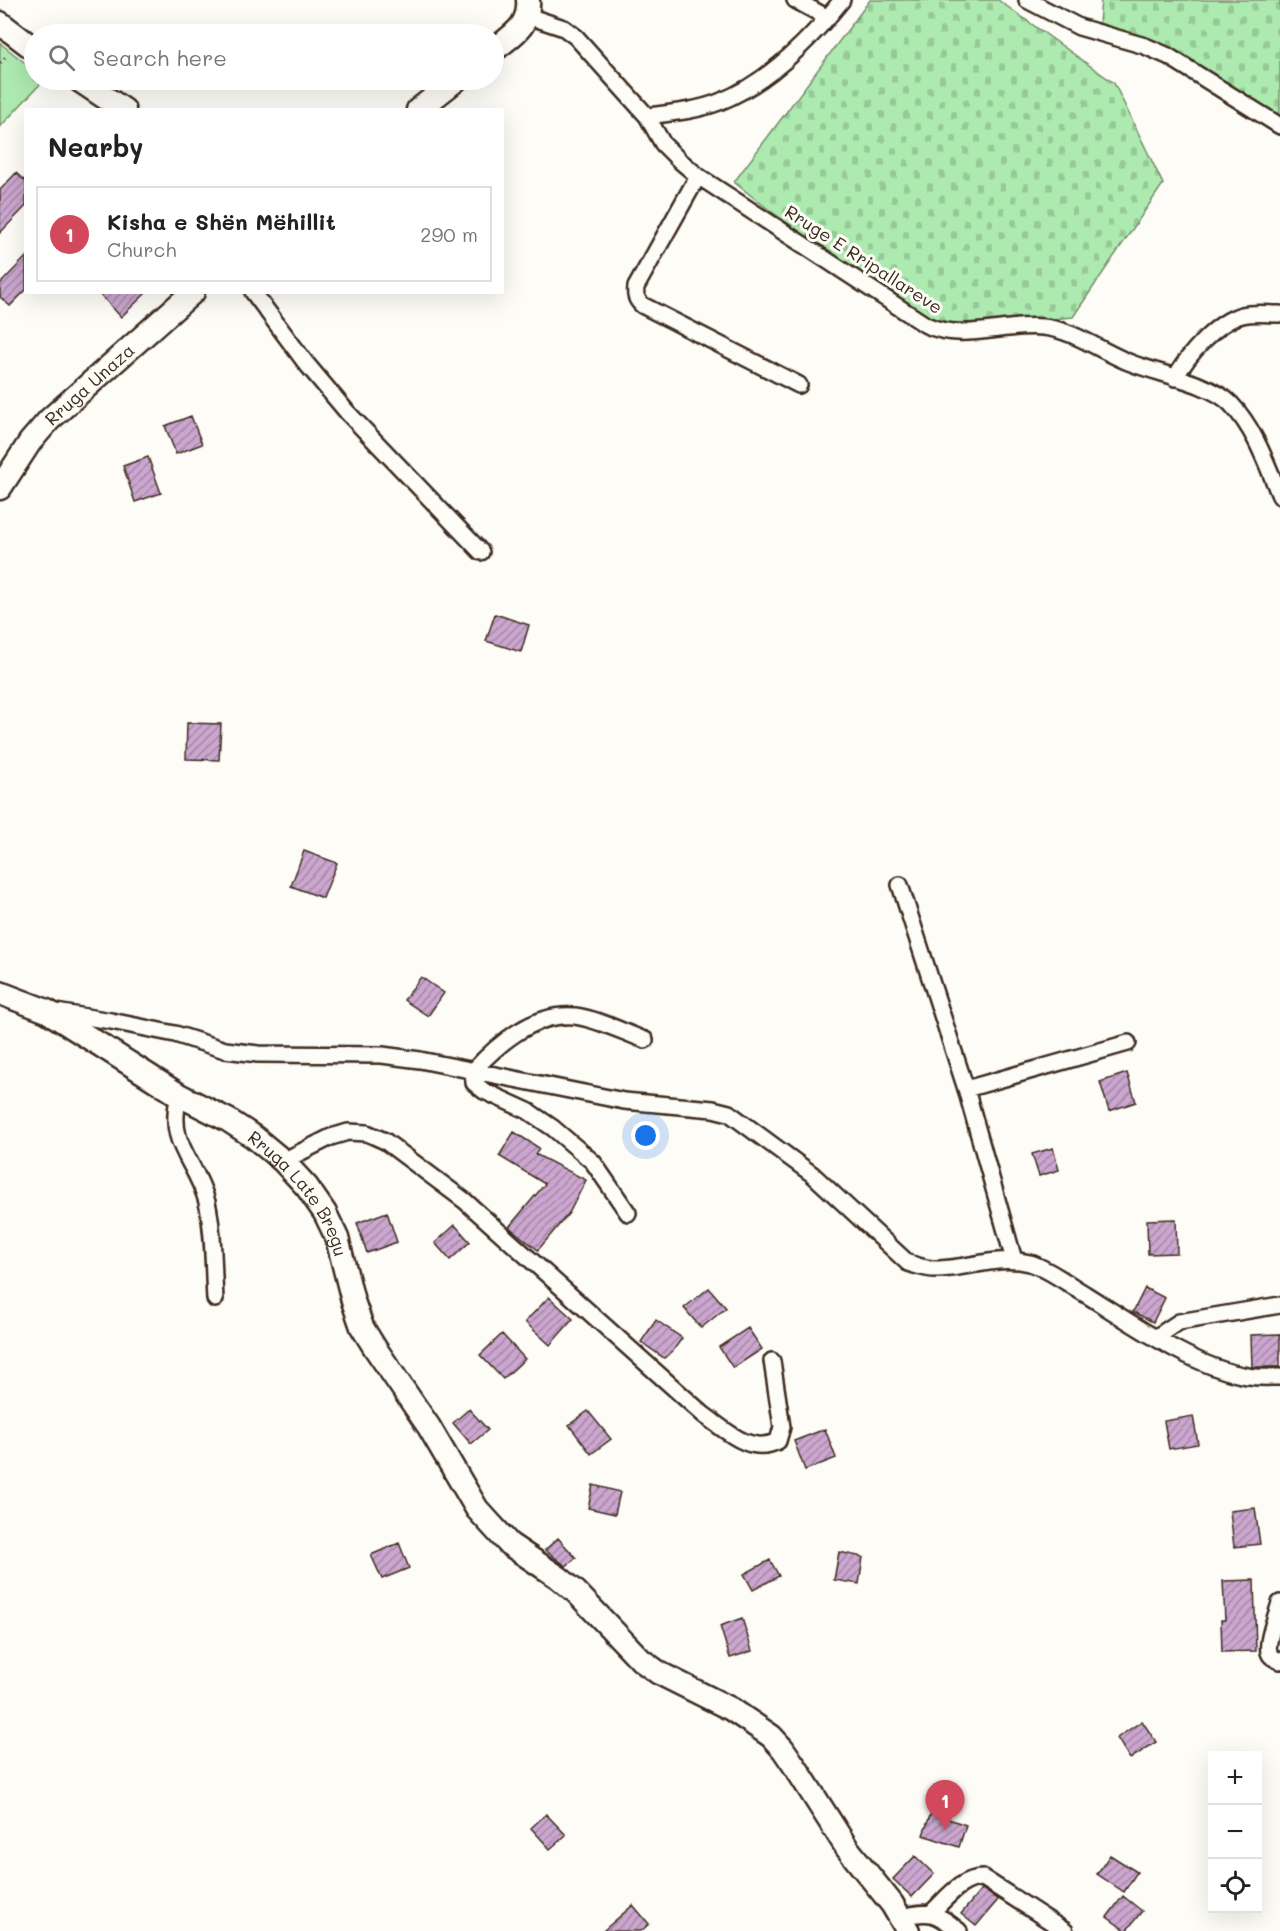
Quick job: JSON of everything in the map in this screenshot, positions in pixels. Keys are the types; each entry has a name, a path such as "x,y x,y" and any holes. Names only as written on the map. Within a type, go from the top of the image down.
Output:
{"main road":[{"path":"504,42 521,28 528,8"},
{"path":"0,23 24,41"},
{"path":"94,90 121,108"},
{"path":"421,108 443,90"},
{"name":"Rruga Unaza","path":"0,488 30,442 49,420 192,294"},
{"name":"Rruga Late Bregu","path":"0,993 47,1011 179,1095 228,1120 254,1137 283,1161 307,1187 326,1213 337,1238 362,1327 429,1426 477,1509 509,1544 576,1592 641,1659 659,1673 731,1709 771,1736 796,1768 847,1848 879,1886 904,1924"}],"street":[{"path":"795,0 828,18"},
{"path":"647,116 692,110 719,102 744,90 772,70 828,18 842,0"},
{"path":"1027,0 1079,27 1145,46 1168,56 1280,126"},
{"name":"Rruge E Rripallareve","path":"528,8 576,37 647,116 663,144 698,176 926,325 940,332 956,333 1043,327 1061,331 1129,363 1221,395 1232,405 1258,444 1280,496"},
{"path":"698,176 636,287 637,300 799,384"},
{"path":"254,294 346,412 481,552"},
{"path":"1175,378 1201,343 1228,321 1243,315 1280,314"},
{"path":"900,885 966,1089 1014,1260"},
{"path":"47,1011 175,1034 225,1050 258,1054 382,1055 420,1060 624,1101 713,1109 729,1113 812,1174 908,1263 922,1268 937,1269 1014,1260 1032,1264 1051,1273 1155,1338 1221,1370 1248,1377 1280,1377"},
{"path":"628,1213 593,1162 554,1128 528,1110 484,1091 474,1083 473,1071 502,1042 546,1019 561,1016 589,1019 645,1040"},
{"path":"966,1089 1128,1042"},
{"path":"179,1095 175,1119 177,1135 206,1200 210,1218 215,1299"},
{"path":"283,1161 331,1137 348,1132 366,1133 385,1141 465,1201 705,1415 749,1444 767,1447 778,1441 782,1426 772,1361"},
{"path":"1155,1338 1179,1322 1280,1305"},
{"path":"1280,1603 1269,1652 1273,1658 1280,1661"},
{"path":"904,1924 932,1912 962,1884 972,1878 983,1878 1065,1931"},
{"path":"932,1912 959,1931"}],"path":[{"path":"0,63 8,54"}],"green space":[{"path":"870,0 998,0 1114,83 1163,184 1073,317 947,329 812,241 734,182"},
{"path":"1101,0 1280,0 1280,121 1185,55 1099,23"},
{"path":"0,43 24,62 24,90 35,90 0,127"}],"building":[{"path":"16,173 24,180 24,208 0,233 0,190"},
{"path":"24,259 24,292 10,306 0,297 0,284"},
{"path":"100,294 145,294 121,317"},
{"path":"191,416 202,444 176,454 165,426"},
{"path":"148,457 161,493 135,502 123,466"},
{"path":"495,614 529,625 521,652 486,641"},
{"path":"187,723 221,724 219,760 186,759"},
{"path":"304,851 337,863 323,898 291,886"},
{"path":"421,977 444,993 428,1016 404,1000"},
{"path":"1127,1073 1136,1102 1109,1111 1100,1082"},
{"path":"514,1132 539,1148 535,1154 586,1180 569,1213 538,1250 509,1227 545,1184 499,1156"},
{"path":"1053,1148 1059,1170 1039,1176 1032,1154"},
{"path":"387,1212 397,1242 367,1253 357,1223"},
{"path":"1176,1219 1177,1253 1148,1254 1147,1220"},
{"path":"455,1225 470,1242 450,1260 435,1243"},
{"path":"709,1288 726,1308 701,1328 684,1308"},
{"path":"1145,1288 1165,1298 1153,1322 1133,1312"},
{"path":"549,1297 573,1319 550,1345 525,1322"},
{"path":"656,1320 682,1338 673,1351 664,1358 641,1342"},
{"path":"748,1328 762,1349 733,1368 719,1347"},
{"path":"502,1334 525,1359 503,1379 480,1355"},
{"path":"1280,1334 1280,1367 1252,1367 1251,1335"},
{"path":"469,1409 488,1430 471,1444 453,1423"},
{"path":"588,1411 611,1439 591,1454 569,1425"},
{"path":"1193,1416 1198,1444 1169,1449 1164,1421"},
{"path":"825,1429 836,1458 805,1470 794,1441"},
{"path":"593,1485 620,1492 615,1514 588,1508"},
{"path":"1255,1508 1260,1544 1234,1547 1230,1511"},
{"path":"558,1538 576,1558 566,1566 545,1550"},
{"path":"399,1543 409,1568 382,1579 371,1555"},
{"path":"839,1552 863,1557 859,1584 834,1580"},
{"path":"770,1560 779,1576 753,1590 744,1574"},
{"path":"1254,1580 1256,1651 1222,1652 1221,1620 1225,1620 1223,1581"},
{"path":"742,1618 752,1651 730,1658 720,1626"},
{"path":"1142,1721 1156,1742 1130,1759 1117,1738"},
{"path":"931,1813 966,1825 959,1847 923,1835"},
{"path":"546,1814 566,1835 550,1849 531,1828"},
{"path":"1110,1855 1137,1872 1124,1892 1097,1874"},
{"path":"915,1856 934,1874 912,1897 893,1879"},
{"path":"982,1889 998,1900 976,1926 961,1914"},
{"path":"1123,1896 1142,1911 1126,1931 1107,1917"},
{"path":"633,1905 649,1924 641,1931 603,1931"}],"place":[{"name":"Kisha e Shën Mëhillit","path":"945,1830"}]}
